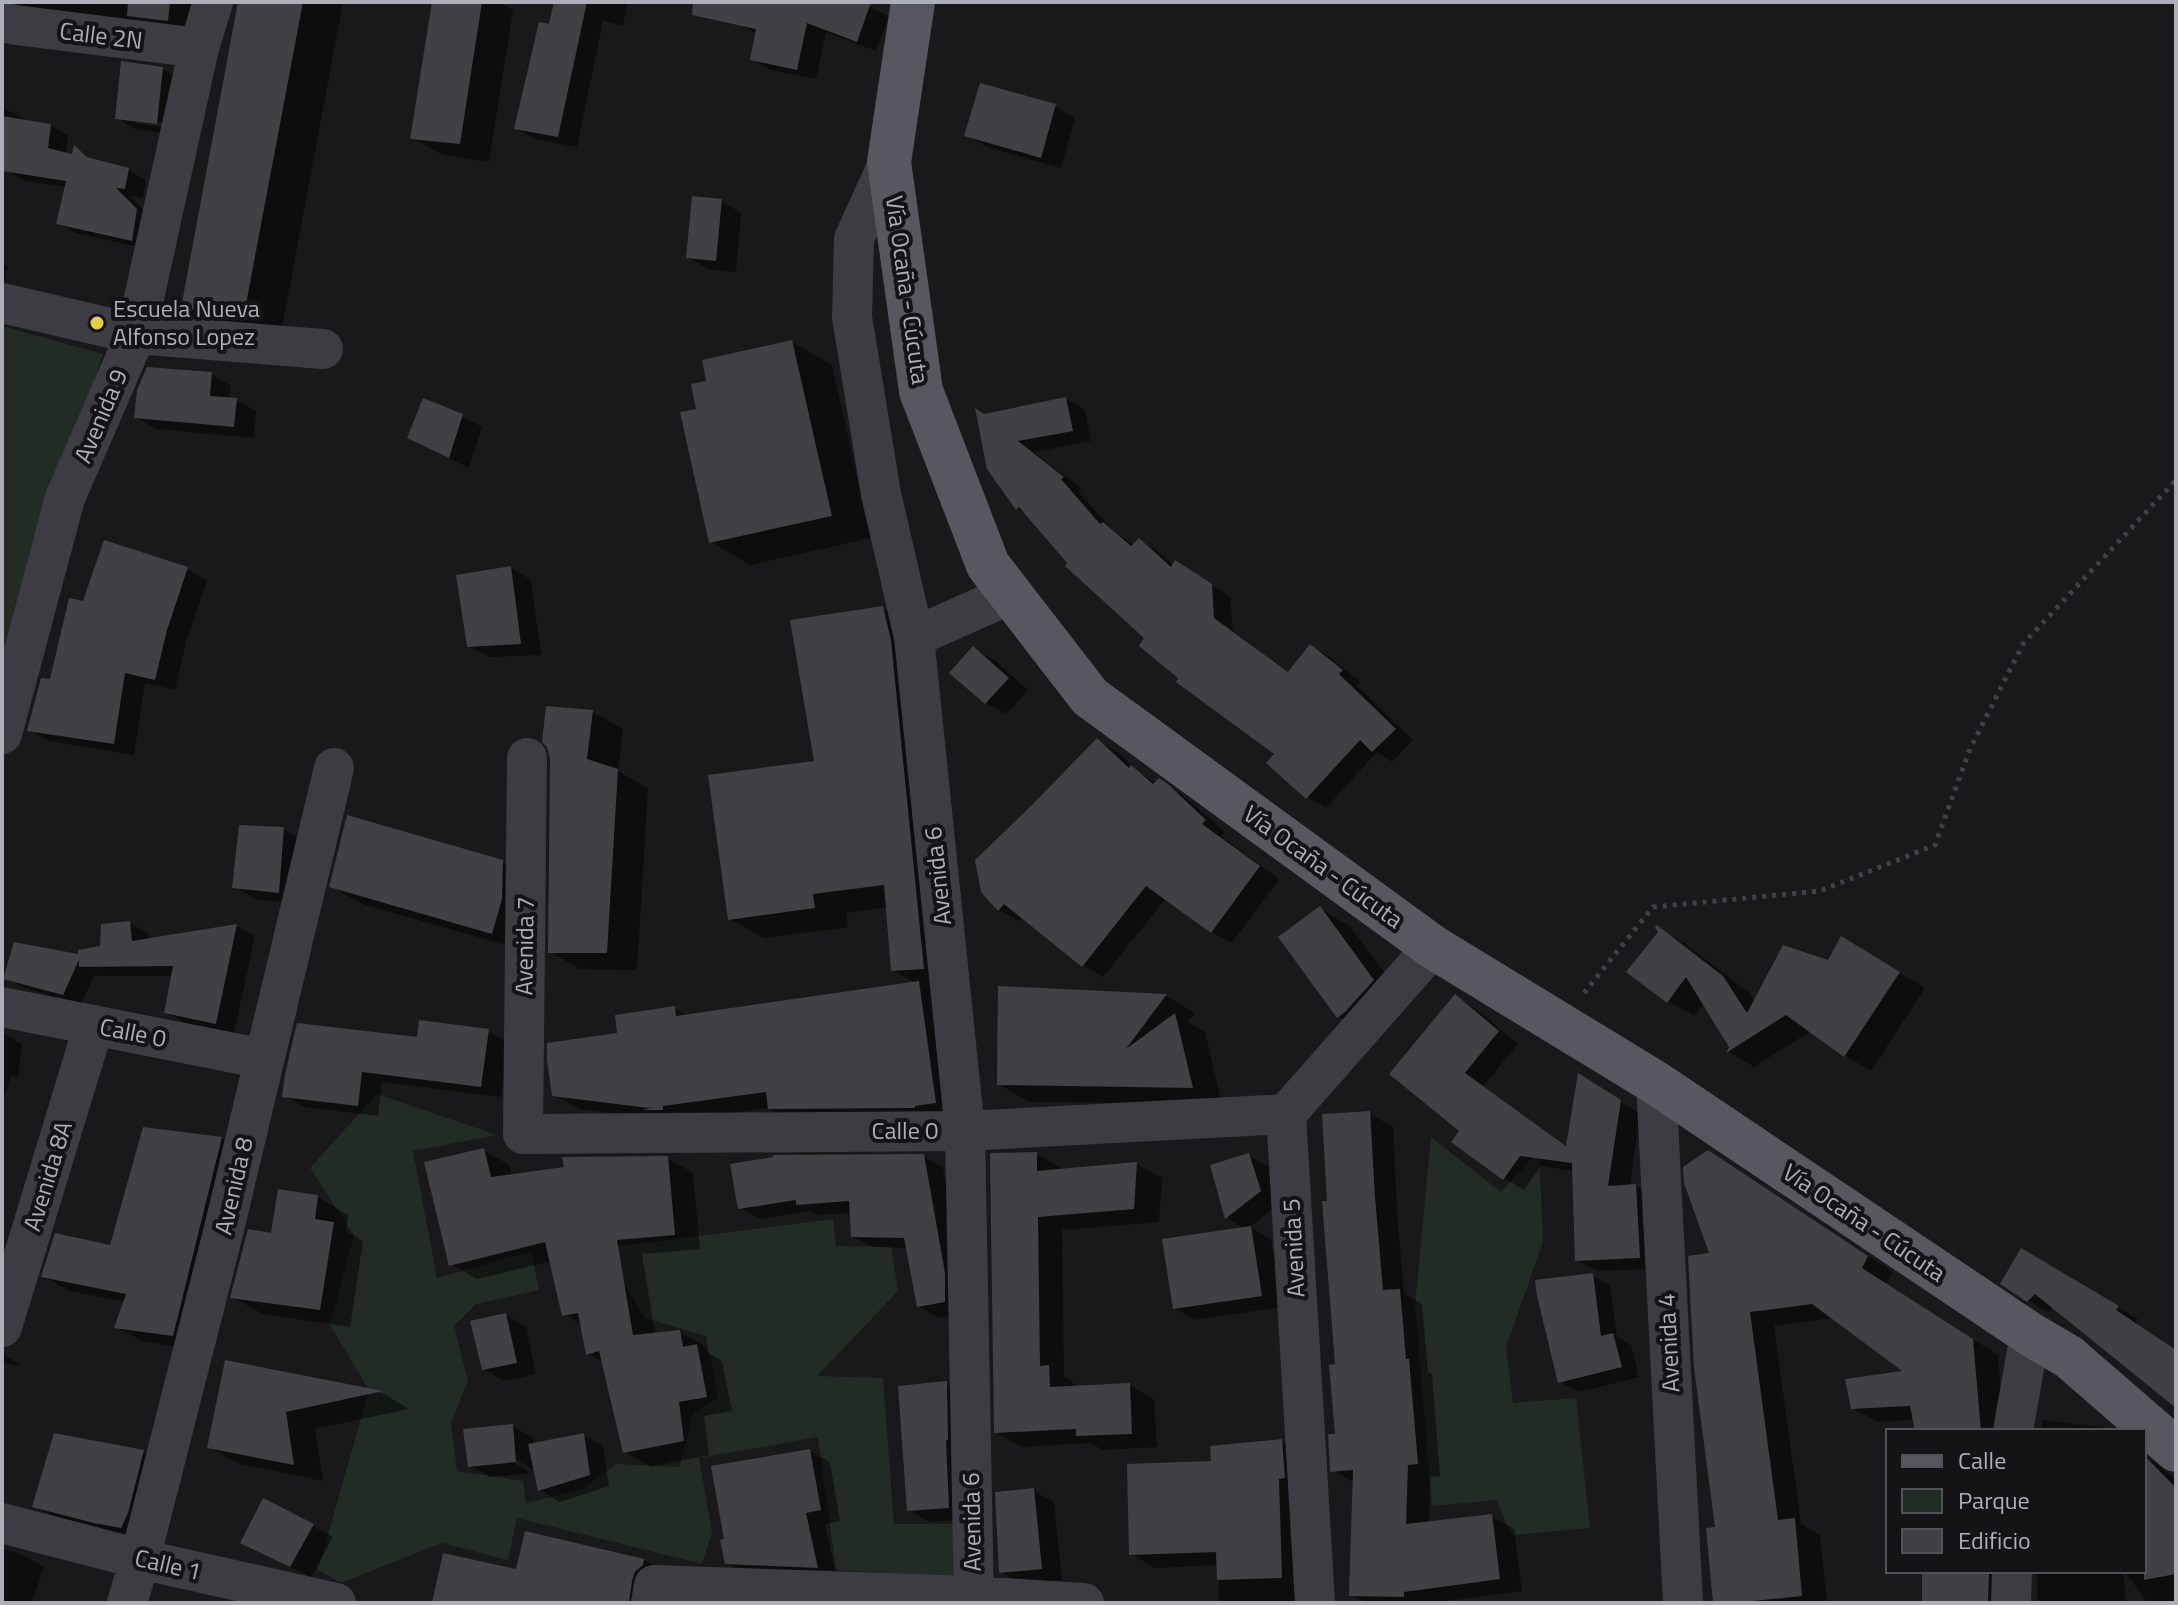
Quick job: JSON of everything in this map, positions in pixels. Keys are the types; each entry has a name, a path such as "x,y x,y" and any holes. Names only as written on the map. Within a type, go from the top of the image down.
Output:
{"main road":[{"name":"Vía Ocaña - Cúcuta","path":"913,2 889,162 921,391 988,565 1090,697 1433,947 1656,1083 2069,1357 2176,1450"}],"street":[{"name":"Avenida 9","path":"2,734 65,498 136,334 199,48 213,2"},
{"name":"Calle 2N","path":"2,22 199,48"},
{"name":"Avenida 6","path":"889,162 854,239 852,317 881,494 914,637 965,1131 974,1599"},
{"path":"2,303 136,334 323,349"},
{"path":"914,637 1011,594"},
{"name":"Avenida 7","path":"523,1134 527,758"},
{"name":"Avenida 8","path":"127,1603 223,1233 334,768"},
{"path":"1286,1114 1433,947"},
{"name":"Calle 0","path":"2,1007 264,1059"},
{"name":"Avenida 8A","path":"2,1327 94,1025"},
{"name":"Avenida 4","path":"1656,1083 1683,1603"},
{"name":"Calle 0","path":"523,1134 965,1131 1286,1114"},
{"name":"Avenida 5","path":"1286,1114 1315,1603"},
{"path":"2013,1429 2030,1334"},
{"name":"Calle 1","path":"2,1523 140,1559 336,1603"},
{"path":"2011,1603 2012,1573"},
{"path":"652,1594 1084,1603"}],"path":[{"path":"1559,1024 1653,907 1820,891 1935,845 1970,749 2023,644 2176,480"}],"green space":[{"path":"2,326 103,354 2,677"},
{"path":"377,1094 497,1135 413,1151 437,1278 531,1252 539,1290 476,1304 454,1326 468,1381 451,1423 457,1471 523,1481 526,1503 583,1489 616,1464 680,1467 693,1413 718,1397 706,1336 645,1318 603,1248 833,1219 836,1246 891,1247 898,1291 817,1376 883,1378 894,1524 957,1524 955,1577 836,1570 818,1437 699,1458 712,1532 702,1564 517,1518 508,1560 442,1543 341,1583 318,1570 369,1390 330,1325 354,1235 310,1168"},
{"path":"1431,1137 1501,1192 1539,1151 1543,1242 1506,1347 1513,1403 1576,1398 1590,1528 1512,1535 1496,1500 1432,1506 1415,1305"}],"building":[{"path":"128,2 170,2 168,21 127,16"},
{"path":"238,2 303,2 243,320 181,308"},
{"path":"432,2 482,2 460,144 410,139"},
{"path":"554,2 587,2 558,137 514,129 539,22 549,24"},
{"path":"693,2 871,2 857,42 807,23 797,70 750,60 756,29 692,15"},
{"path":"121,61 163,67 157,124 115,119"},
{"path":"980,83 1056,104 1041,158 964,136"},
{"path":"2,116 51,124 48,148 72,154 74,145 87,157 129,168 125,189 116,188 137,209 132,241 56,224 66,181 2,171"},
{"path":"692,196 722,199 716,261 686,258"},
{"path":"792,340 832,516 709,543 680,412 696,409 691,384 706,381 702,360"},
{"path":"147,367 212,372 210,396 237,398 234,427 134,418 137,390"},
{"path":"1066,397 1073,431 1018,441 1064,477 1061,479 1100,524 1103,522 1131,546 1139,538 1171,567 1175,560 1212,584 1214,618 1288,672 1310,644 1343,670 1339,674 1396,729 1372,752 1360,740 1306,799 1266,763 1274,754 1176,682 1178,678 1139,646 1144,638 1065,566 1067,563 1019,507 1016,510 987,469 975,408 984,414"},
{"path":"423,398 463,414 449,458 407,438"},
{"path":"104,540 188,567 167,630 155,680 125,673 114,744 27,731 41,678 50,679 69,598 83,601"},
{"path":"511,566 521,644 467,647 456,575"},
{"path":"883,606 891,641 924,969 891,971 884,885 813,894 815,908 728,920 708,775 814,761 790,620"},
{"path":"973,646 1009,678 985,704 949,673"},
{"path":"546,706 593,710 587,759 618,769 607,953 548,953 550,758 542,742"},
{"path":"1097,738 1129,768 1131,765 1153,784 1159,778 1169,785 1206,820 1202,824 1260,866 1211,933 1146,886 1082,967 1004,904 998,911 981,892 975,860"},
{"path":"347,815 503,860 502,899 492,934 329,887"},
{"path":"239,825 284,827 279,893 232,888"},
{"path":"1320,906 1374,980 1337,1018 1278,937"},
{"path":"130,921 132,941 237,924 216,1024 164,1013 173,966 79,967 79,960 63,995 3,979 14,942 78,954 78,950 100,946 101,924"},
{"path":"1657,925 1723,976 1747,1013 1783,945 1828,960 1841,936 1900,972 1844,1057 1786,1015 1726,1053 1729,1047 1686,977 1667,1003 1626,972 1658,932"},
{"path":"919,981 936,1103 915,1108 768,1109 766,1092 663,1106 663,1110 643,1110 655,1107 552,1096 547,1043 617,1033 615,1015 675,1006 676,1016"},
{"path":"998,986 1167,994 1126,1049 1175,1013 1193,1088 997,1085"},
{"path":"1455,994 1499,1031 1465,1073 1566,1146 1578,1073 1621,1100 1608,1186 1636,1184 1640,1258 1575,1261 1572,1163 1520,1156 1503,1180 1451,1142 1459,1131 1389,1074"},
{"path":"419,1020 489,1029 481,1087 362,1072 358,1106 282,1097 297,1023 417,1037"},
{"path":"1370,1111 1383,1290 1400,1289 1406,1359 1409,1359 1418,1464 1408,1465 1406,1524 1492,1514 1500,1579 1404,1592 1404,1597 1349,1596 1353,1470 1330,1472 1328,1434 1335,1434 1329,1365 1335,1364 1322,1201 1327,1201 1322,1114"},
{"path":"143,1127 222,1137 173,1336 114,1328 126,1294 41,1277 55,1233 110,1245"},
{"path":"484,1148 491,1177 564,1167 562,1157 668,1156 675,1235 617,1240 633,1335 680,1330 683,1347 697,1344 707,1397 679,1402 684,1441 623,1453 599,1351 586,1355 578,1313 562,1316 545,1242 449,1266 424,1162"},
{"path":"1708,1150 1868,1256 1862,1268 1973,1339 1981,1429 1915,1429 1910,1406 1851,1409 1845,1379 1902,1371 1812,1304 1750,1312 1778,1520 1795,1518 1802,1596 1713,1603 1706,1528 1715,1527 1694,1368 1688,1256 1709,1253 1684,1183 1683,1167"},
{"path":"1037,1152 1037,1171 1137,1162 1134,1209 1038,1217 1040,1366 1049,1365 1050,1387 1130,1383 1132,1434 1076,1436 1076,1429 994,1433 990,1153"},
{"path":"1249,1153 1261,1191 1225,1219 1210,1165"},
{"path":"924,1154 945,1273 945,1302 917,1307 904,1238 851,1237 849,1201 796,1205 796,1200 738,1209 730,1164 773,1155"},
{"path":"278,1189 318,1195 315,1219 334,1222 320,1310 230,1298 248,1229 271,1233"},
{"path":"1251,1226 1262,1296 1173,1309 1162,1239"},
{"path":"2021,1248 2119,1306 2116,1310 2176,1350 2176,1408 2035,1294 2027,1302 2000,1284"},
{"path":"1593,1273 1601,1336 1613,1333 1622,1367 1558,1383 1535,1280"},
{"path":"506,1313 517,1363 482,1370 470,1321"},
{"path":"225,1360 383,1391 286,1412 294,1465 207,1448"},
{"path":"947,1381 949,1508 907,1511 898,1386"},
{"path":"513,1424 516,1462 468,1467 463,1429"},
{"path":"54,1433 144,1450 128,1513 121,1528 32,1507"},
{"path":"584,1433 590,1475 538,1491 528,1444"},
{"path":"1282,1439 1285,1478 1279,1479 1282,1578 1217,1580 1216,1552 1129,1555 1127,1464 1211,1461 1210,1446"},
{"path":"810,1449 821,1510 806,1513 818,1568 725,1564 720,1540 724,1539 711,1466"},
{"path":"2146,1457 2176,1488 2176,1574 2144,1580"},
{"path":"1034,1488 1042,1569 999,1573 995,1492"},
{"path":"263,1498 314,1524 290,1567 240,1543"},
{"path":"525,1531 644,1559 643,1565 635,1572 629,1603 432,1603 443,1553 516,1569"},
{"path":"1922,1573 1989,1573 1988,1603 1922,1603"}],"place":[{"name":"Escuela Nueva Alfonso Lopez","path":"97,323"}]}
